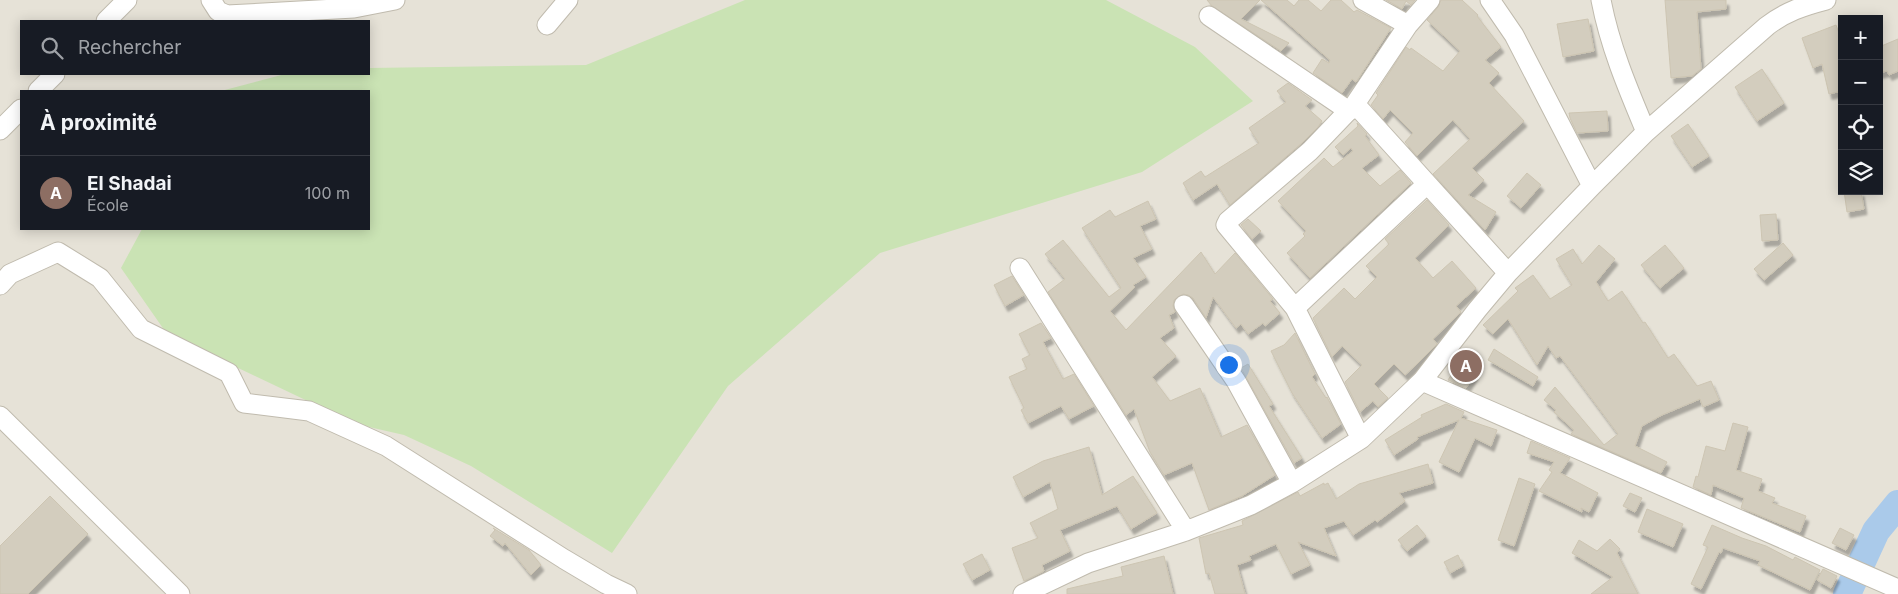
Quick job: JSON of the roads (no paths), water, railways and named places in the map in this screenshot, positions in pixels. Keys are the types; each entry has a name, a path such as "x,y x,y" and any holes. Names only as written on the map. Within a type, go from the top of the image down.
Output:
{"street":[{"path":"107,20 127,0"},
{"path":"211,0 218,11 227,15 354,8 395,0"},
{"path":"546,25 568,0"},
{"path":"1363,0 1408,26"},
{"path":"1361,439 1295,308 1226,225 1228,221 1310,151 1352,108 1408,26 1430,0"},
{"path":"1490,0 1514,35 1592,186"},
{"path":"1601,0 1606,29 1617,64 1646,132"},
{"path":"1023,594 1088,563 1186,531 1250,505 1292,483 1361,439 1422,381 1508,273 1646,132 1766,26 1781,7 1797,8 1826,0"},
{"path":"1209,16 1352,108 1427,184 1508,273"},
{"path":"39,90 54,75"},
{"path":"0,130 20,110"},
{"path":"1295,308 1427,184"},
{"path":"0,285 10,274 58,252 100,278 141,329 229,373 244,403 309,411 386,446 603,589 627,594"},
{"path":"1020,268 1186,531"},
{"path":"1184,305 1236,381 1292,483"},
{"path":"1422,381 1893,587"},
{"path":"0,416 180,594"}],"waterway":[{"path":"1847,594 1876,531 1898,504"}],"place":[{"name":"El Shadai","path":"1466,366"}]}
